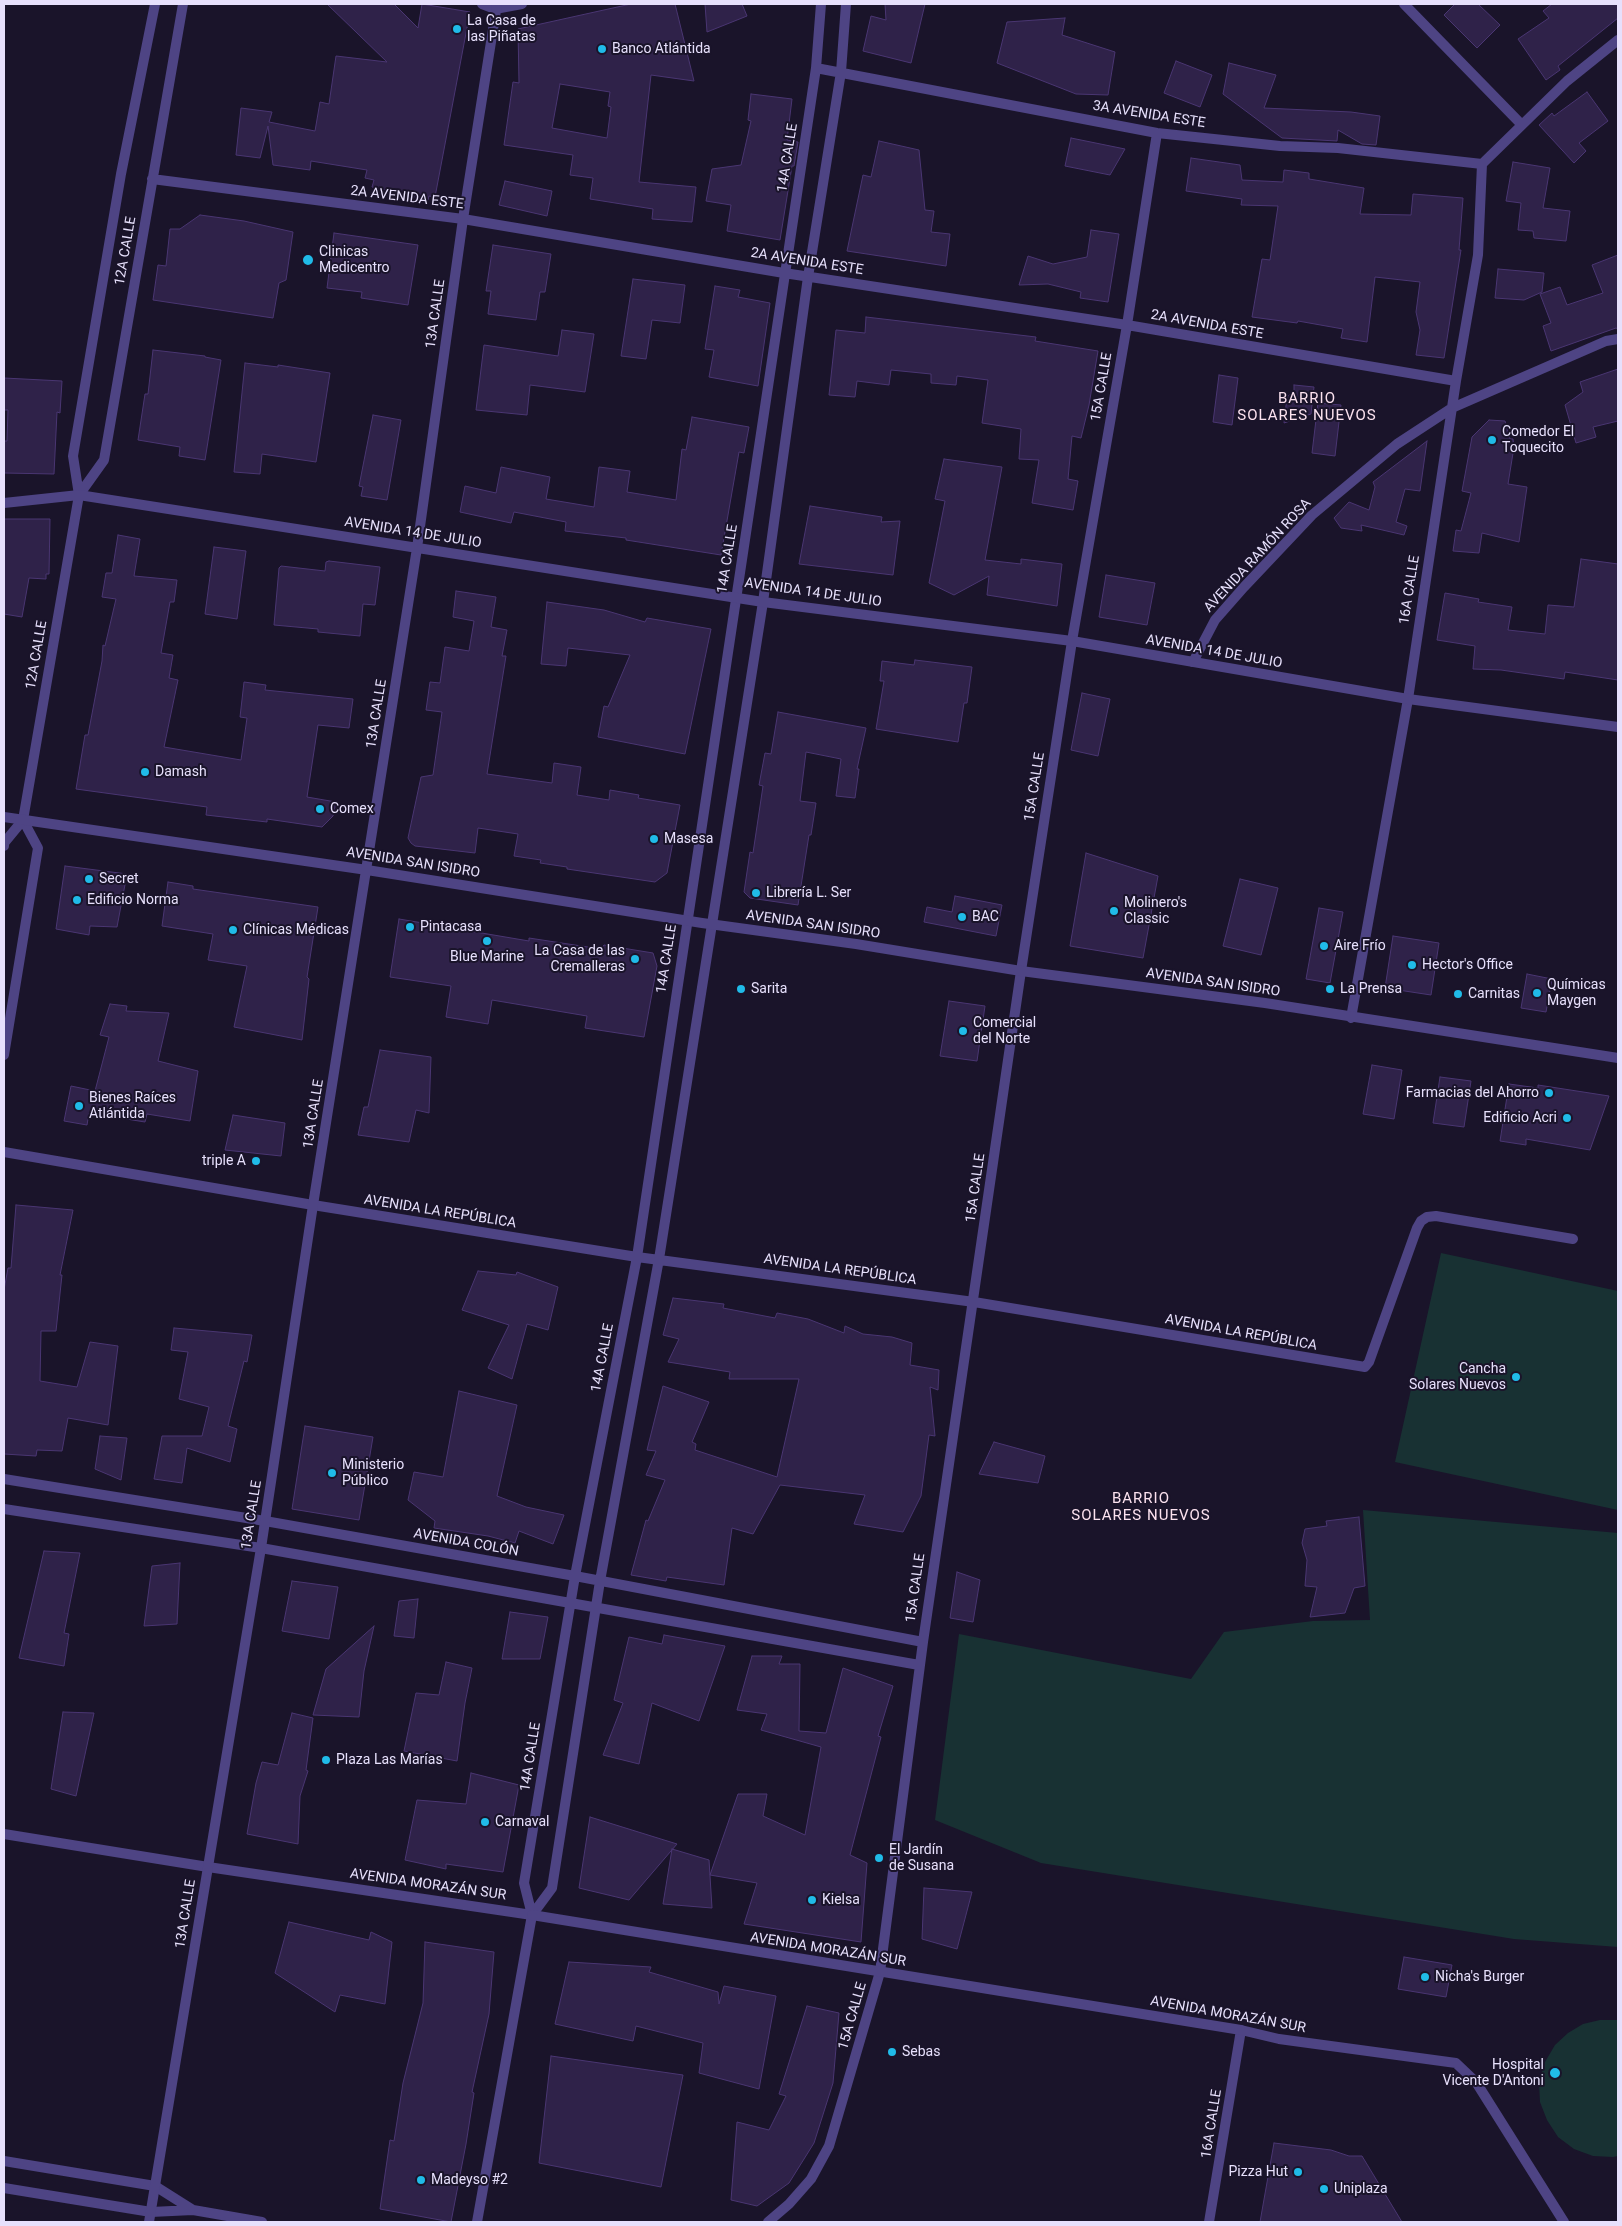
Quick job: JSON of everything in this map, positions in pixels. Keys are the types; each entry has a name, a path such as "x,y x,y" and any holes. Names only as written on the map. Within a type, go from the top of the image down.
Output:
{"street":[{"name":"12A CALLE","path":"24,820 78,495 73,456 120,174 155,4"},
{"name":"12A CALLE","path":"78,495 104,460 183,4"},
{"path":"482,4 495,6 522,4"},
{"name":"14A CALLE","path":"477,2222 532,1915 524,1883 575,1576 637,1256 816,68 821,4"},
{"name":"14A CALLE","path":"532,1915 552,1888 600,1581 660,1260 763,602 808,277 841,72 846,4"},
{"path":"1404,4 1522,125"},
{"name":"13A CALLE","path":"150,2217 261,1548 367,870 417,548 495,6"},
{"path":"1482,164 1567,81 1618,40"},
{"name":"3A AVENIDA ESTE","path":"816,68 1157,133 1280,146 1338,148 1482,164"},
{"name":"15A CALLE","path":"768,2222 789,2204 812,2179 829,2146 880,1972 923,1642 1021,971 1072,641 1127,325 1157,133"},
{"name":"16A CALLE","path":"1352,1018 1408,699 1456,381 1478,256 1482,164"},
{"name":"2A AVENIDA ESTE","path":"152,179 463,219 808,277 1127,325 1456,381"},
{"name":"AVENIDA RAMÓN ROSA","path":"1193,662 1215,620 1312,515 1397,444 1452,408 1606,341 1618,339"},
{"name":"AVENIDA 14 DE JULIO","path":"4,503 78,495 763,602 1072,641 1408,699 1618,727"},
{"name":"AVENIDA SAN ISIDRO","path":"4,817 856,944 1021,971 1265,1003 1618,1058"},
{"path":"4,846 4,843 24,820 38,848 4,1056"},
{"name":"AVENIDA LA REPÚBLICA","path":"4,1152 313,1206 660,1260 974,1302 1364,1367 1369,1362 1417,1228 1421,1221 1427,1217 1436,1216 1573,1238"},
{"name":"AVENIDA COLÓN","path":"4,1479 265,1521 575,1576 923,1642"},
{"path":"4,1509 261,1548 920,1665"},
{"name":"AVENIDA MORAZÁN SUR","path":"4,1834 208,1867 532,1915 1241,2030 1279,2039 1456,2063 1476,2082 1564,2222"},
{"name":"16A CALLE","path":"1209,2222 1241,2030"},
{"path":"4,2161 155,2186 193,2210"},
{"path":"4,2188 150,2217 193,2210 262,2222"}],"green space":[{"name":"Cancha Solares Nuevos","path":"1441,1253 1618,1291 1618,1510 1395,1462"},
{"path":"1363,1510 1618,1533 1618,1947 1514,1939 1041,1863 935,1820 959,1634 1191,1679 1224,1632 1313,1621 1370,1620"},
{"path":"1600,2020 1618,2020 1618,2156 1613,2157 1593,2156 1574,2149 1558,2137 1547,2120 1540,2102 1539,2082 1545,2062 1555,2045 1568,2033 1583,2024"}],"building":[{"path":"327,4 394,4 418,28 422,4 470,12 435,197 429,196 428,200 372,187 374,180 365,178 367,170 311,161 310,170 273,165 268,126 260,158 236,155 241,108 272,112 269,122 315,131 320,102 329,104 336,56 387,62"},
{"path":"631,4 675,4 694,81 651,75 639,182 696,187 692,222 652,219 653,209 590,199 593,178 570,175 573,155 504,145 513,82 519,83 518,29","holes":["560,84 610,92 608,106 611,107 607,138 552,128"]},
{"path":"705,4 742,4 747,16 707,32"},
{"path":"885,4 925,4 911,63 863,51 871,16 886,20"},
{"path":"1455,4 1478,4 1500,25 1477,48 1444,15"},
{"path":"1552,4 1618,4 1618,18 1558,66 1560,70 1546,80 1518,39 1549,18 1543,11"},
{"path":"1065,18 1062,35 1115,52 1108,95 1076,94 997,63 1007,22"},
{"path":"1176,61 1212,75 1200,107 1164,93"},
{"path":"1229,63 1276,75 1264,108 1351,112 1380,116 1376,145 1362,144 1338,130 1337,141 1282,138 1223,94"},
{"path":"1587,92 1608,121 1579,143 1586,151 1574,163 1539,125 1552,113 1554,116"},
{"path":"751,94 792,99 787,140 798,142 794,166 792,166 780,240 727,231 731,205 706,201 712,169 741,165 751,121 748,120"},
{"path":"1071,138 1125,149 1110,175 1065,166"},
{"path":"879,141 919,150 925,210 934,211 931,232 950,234 946,266 847,251 863,175 871,177"},
{"path":"1191,158 1240,165 1242,180 1283,182 1284,170 1309,173 1309,179 1364,188 1360,214 1411,215 1413,194 1463,198 1459,250 1461,250 1444,358 1416,355 1420,330 1416,312 1420,282 1375,277 1367,342 1341,338 1343,329 1298,321 1297,323 1252,317 1262,259 1270,260 1278,206 1241,205 1242,199 1186,191"},
{"path":"1513,162 1550,168 1543,208 1570,211 1566,241 1534,238 1533,231 1518,230 1521,203 1506,201"},
{"path":"505,181 552,191 547,216 499,205"},
{"path":"200,215 244,221 293,232 286,280 279,283 273,318 153,300 158,265 166,266 170,229 180,229"},
{"path":"1091,230 1119,234 1108,302 1080,298 1081,292 1048,284 1019,285 1028,256 1053,264 1087,257"},
{"path":"334,233 418,245 408,305 361,298 362,292 327,288"},
{"path":"493,245 551,254 545,292 540,292 536,320 488,314 491,291 486,291"},
{"path":"1618,255 1618,329 1616,328 1551,351 1543,326 1551,323 1540,294 1560,287 1567,305 1603,293 1592,265"},
{"path":"1498,269 1544,273 1542,292 1524,300 1495,298"},
{"path":"633,279 685,285 680,323 652,320 646,359 621,356"},
{"path":"715,286 740,290 738,297 770,303 758,386 709,377 714,350 705,349"},
{"path":"866,317 1036,337 1035,341 1098,351 1089,405 1081,438 1072,436 1068,479 1078,481 1073,510 1032,503 1039,460 1019,459 1021,429 982,423 988,380 957,376 956,385 931,383 931,374 891,370 889,385 857,381 855,397 829,395 836,330 865,333"},
{"path":"562,330 594,334 585,392 530,385 527,415 476,410 484,345 558,356"},
{"path":"153,350 205,356 221,360 205,460 179,456 180,447 138,440 145,394 148,394"},
{"path":"245,363 278,367 278,365 330,373 316,462 262,454 260,474 234,472"},
{"path":"1618,369 1618,421 1593,427 1596,437 1576,443 1565,405 1583,392 1580,382"},
{"path":"1219,375 1238,378 1232,425 1213,422"},
{"path":"4,378 62,381 60,413 57,412 54,474 4,473 4,441 7,441 8,410 4,410"},
{"path":"1294,385 1314,387 1311,414 1284,423 1287,397 1294,391"},
{"path":"1318,403 1341,405 1335,456 1312,453"},
{"path":"373,415 401,420 387,500 361,496 363,487 359,486"},
{"path":"692,417 749,427 744,453 739,452 721,555 626,540 626,538 565,531 566,522 514,512 511,523 460,512 465,486 496,493 501,467 550,477 546,499 594,507 599,467 630,471 627,492 676,500 682,449 686,450"},
{"path":"1489,420 1505,421 1510,439 1513,439 1514,447 1508,484 1527,487 1519,542 1482,533 1479,553 1453,551 1456,530 1461,531 1471,493 1462,491 1472,437"},
{"path":"1427,441 1420,491 1405,489 1396,522 1407,526 1404,535 1361,525 1362,531 1341,528 1334,518 1349,502 1369,510 1375,487 1373,482"},
{"path":"944,459 1002,467 985,560 1021,564 1021,559 1062,564 1057,606 987,595 989,576 954,595 929,583 945,501 935,499"},
{"path":"810,506 882,517 881,522 900,521 893,575 799,564"},
{"path":"4,519 50,519 49,574 46,574 46,579 29,578 22,617 4,614"},
{"path":"118,535 140,539 134,576 177,580 174,602 170,602 161,653 173,655 169,678 178,680 164,747 241,760 247,718 240,717 244,682 266,685 265,690 353,699 349,728 318,725 307,797 336,802 333,816 322,827 267,819 267,822 206,815 207,807 76,789 85,735 88,735 102,661 103,645 105,646 116,599 102,597 106,573 112,573"},
{"path":"214,547 246,551 237,619 205,614"},
{"path":"1581,559 1618,564 1618,680 1565,672 1564,679 1501,670 1473,669 1475,646 1437,640 1445,593 1479,599 1478,602 1512,607 1508,630 1545,634 1548,605 1574,607"},
{"path":"326,562 380,567 375,605 363,604 360,636 318,632 318,629 274,625 279,568 281,566 325,571"},
{"path":"1106,575 1155,583 1147,625 1099,617"},
{"path":"456,591 496,597 491,627 507,630 502,656 506,656 487,774 552,783 554,763 581,767 577,795 609,800 610,790 639,795 638,798 680,805 667,873 655,882 567,869 567,867 540,863 541,860 514,856 518,834 478,828 475,853 415,846 411,843 408,838 421,777 433,775 442,712 426,710 430,682 440,683 445,647 469,651 474,621 453,617"},
{"path":"547,602 604,610 645,622 647,618 711,629 685,754 598,737 604,706 608,707 630,655 568,648 566,666 541,664"},
{"path":"915,660 972,667 967,703 964,703 958,742 876,729 884,681 880,681 882,661 914,665"},
{"path":"1082,693 1110,699 1098,756 1071,750"},
{"path":"778,712 866,728 857,769 859,769 855,798 836,796 841,759 806,752 800,801 816,803 798,905 750,898 744,892 750,852 753,853 763,786 759,785 765,753 771,754"},
{"name":"Molinero's Classic","path":"1086,853 1158,876 1143,958 1070,946"},
{"path":"65,866 127,874 117,927 90,926 89,935 56,929"},
{"path":"1240,879 1278,888 1261,955 1223,946"},
{"path":"168,882 193,886 193,889 318,907 307,977 309,979 302,1040 234,1027 247,966 208,960 213,934 162,926"},
{"name":"BAC","path":"955,896 1002,905 996,936 924,922 927,907 952,912"},
{"name":"Aire Frío","path":"1319,908 1343,912 1330,983 1306,979"},
{"path":"399,919 529,941 529,938 601,949 604,945 653,953 657,966 644,1037 585,1028 587,1016 492,1000 488,1024 446,1017 451,986 390,977"},
{"name":"Hector's Office","path":"1393,936 1439,943 1431,995 1385,988"},
{"name":"Químicas Maygen","path":"1527,974 1552,979 1546,1012 1521,1008"},
{"name":"Comercial del Norte","path":"949,1001 985,1006 977,1061 940,1056"},
{"path":"110,1004 127,1006 126,1011 169,1013 158,1061 198,1071 190,1121 147,1114 145,1122 89,1113 87,1125 64,1121 71,1086 95,1091 109,1037 100,1035"},
{"path":"380,1050 431,1057 429,1113 416,1110 409,1142 358,1135 364,1107 368,1107"},
{"path":"1372,1065 1402,1070 1394,1119 1363,1114"},
{"path":"1440,1077 1471,1081 1464,1127 1433,1123"},
{"name":"Edificio Acri","path":"1509,1084 1538,1088 1538,1085 1609,1096 1590,1150 1526,1139 1526,1145 1500,1141"},
{"path":"233,1115 285,1123 281,1156 225,1150"},
{"path":"16,1205 73,1210 60,1275 62,1275 56,1331 41,1331 40,1381 77,1387 90,1342 118,1346 108,1425 68,1418 62,1451 37,1450 36,1456 4,1454 4,1290 8,1268 11,1268"},
{"path":"478,1271 516,1275 517,1272 558,1287 548,1330 527,1324 512,1379 488,1368 509,1325 462,1310"},
{"path":"673,1298 724,1304 723,1308 775,1318 777,1313 808,1319 844,1333 845,1326 863,1334 892,1337 912,1343 910,1365 939,1370 938,1390 930,1387 935,1436 929,1435 921,1496 903,1532 854,1524 865,1495 780,1485 753,1534 732,1528 724,1585 667,1577 666,1581 631,1575 646,1520 648,1521 665,1480 646,1475 656,1451 647,1450 663,1386 709,1402 692,1442 696,1444 695,1450 777,1477 799,1379 729,1379 730,1372 668,1362 679,1339 663,1335"},
{"path":"174,1328 252,1335 247,1362 244,1361 228,1426 237,1429 230,1462 187,1448 182,1483 154,1479 162,1436 202,1436 209,1407 179,1399 188,1352 171,1350"},
{"path":"459,1391 517,1405 497,1496 526,1507 564,1515 553,1544 519,1531 515,1543 488,1536 434,1528 435,1521 408,1500 414,1472 443,1477"},
{"name":"Ministerio Público","path":"305,1426 373,1437 359,1520 292,1509"},
{"path":"100,1436 127,1438 121,1480 95,1469"},
{"path":"994,1442 1045,1456 1038,1483 979,1474"},
{"path":"1359,1517 1365,1586 1354,1588 1345,1613 1310,1617 1317,1587 1305,1586 1307,1560 1302,1543 1305,1529 1327,1526 1326,1521"},
{"path":"44,1551 80,1553 64,1633 69,1634 64,1666 19,1658"},
{"path":"180,1563 177,1624 144,1626 152,1566"},
{"path":"957,1572 980,1580 973,1622 950,1618"},
{"path":"292,1581 338,1587 329,1639 282,1631"},
{"path":"418,1599 414,1638 394,1636 399,1601"},
{"path":"510,1612 548,1617 540,1659 502,1659"},
{"path":"374,1626 364,1671 359,1717 313,1715 326,1669"},
{"path":"664,1635 725,1646 699,1721 652,1703 639,1764 603,1755 623,1703 614,1700 629,1637 662,1644"},
{"path":"752,1656 782,1656 779,1664 800,1664 799,1731 826,1733 843,1668 893,1686 878,1736 881,1737 850,1855 867,1863 861,1942 744,1924 757,1883 710,1875 738,1794 767,1794 763,1816 805,1835 821,1747 761,1730 767,1714 737,1710"},
{"path":"446,1662 472,1668 457,1761 404,1751 416,1693 439,1695"},
{"path":"63,1712 94,1713 76,1796 51,1789"},
{"path":"292,1713 313,1718 306,1770 308,1771 300,1796 298,1844 247,1834 256,1783 262,1762 278,1765"},
{"path":"471,1773 519,1785 503,1872 446,1864 446,1869 405,1860 417,1800 466,1804"},
{"path":"590,1817 677,1844 629,1900 579,1888"},
{"path":"672,1849 709,1860 712,1908 663,1904"},
{"path":"924,1888 972,1892 957,1949 922,1939"},
{"path":"289,1922 369,1940 371,1932 392,1942 385,2004 340,1995 335,2012 275,1973"},
{"path":"425,1942 494,1952 489,2014 472,2092 474,2093 466,2144 451,2222 380,2209 390,2140 394,2141 403,2083 423,2003"},
{"name":"Nicha's Burger","path":"1404,1957 1452,1965 1446,1997 1398,1989"},
{"path":"569,1962 651,1967 649,1972 718,1992 719,2004 724,1986 776,1996 759,2089 699,2073 703,2043 636,2026 633,2041 555,2024"},
{"path":"807,2006 839,2013 833,2083 814,2143 789,2183 757,2206 731,2200 737,2122 769,2130 786,2096 779,2094"},
{"path":"551,2056 683,2075 661,2187 539,2163"},
{"name":"Uniplaza","path":"1274,2143 1331,2150 1349,2156 1362,2156 1402,2222 1260,2222"}],"place":[{"name":"La Casa de las Piñatas","path":"457,29"},
{"name":"Banco Atlántida","path":"602,49"},
{"name":"Clinicas Medicentro","path":"308,260"},
{"name":"Comedor El Toquecito","path":"1492,440"},
{"name":"Damash","path":"145,772"},
{"name":"Comex","path":"320,809"},
{"name":"Masesa","path":"654,839"},
{"name":"Secret","path":"89,879"},
{"name":"Librería L. Ser","path":"756,893"},
{"name":"Edificio Norma","path":"77,900"},
{"name":"Molinero's Classic","path":"1114,911"},
{"name":"BAC","path":"962,917"},
{"name":"Pintacasa","path":"410,927"},
{"name":"Clínicas Médicas","path":"233,930"},
{"name":"Blue Marine","path":"487,941"},
{"name":"Aire Frío","path":"1324,946"},
{"name":"La Casa de las Cremalleras","path":"635,959"},
{"name":"Hector's Office","path":"1412,965"},
{"name":"Sarita","path":"741,989"},
{"name":"La Prensa","path":"1330,989"},
{"name":"Químicas Maygen","path":"1537,993"},
{"name":"Carnitas","path":"1458,994"},
{"name":"Comercial del Norte","path":"963,1031"},
{"name":"Farmacias del Ahorro","path":"1549,1093"},
{"name":"Bienes Raíces Atlántida","path":"79,1106"},
{"name":"Edificio Acri","path":"1567,1118"},
{"name":"triple A","path":"256,1161"},
{"name":"Cancha Solares Nuevos","path":"1516,1377"},
{"name":"Ministerio Público","path":"332,1473"},
{"name":"Plaza Las Marías","path":"326,1760"},
{"name":"Carnaval","path":"485,1822"},
{"name":"El Jardín de Susana","path":"879,1858"},
{"name":"Kielsa","path":"812,1900"},
{"name":"Nicha's Burger","path":"1425,1977"},
{"name":"Sebas","path":"892,2052"},
{"name":"Hospital Vicente D'Antoni","path":"1555,2073"},
{"name":"Pizza Hut","path":"1298,2172"},
{"name":"Madeyso #2","path":"421,2180"},
{"name":"Uniplaza","path":"1324,2189"}],"district":[{"name":"BARRIO SOLARES NUEVOS","path":"1307,408"},
{"name":"BARRIO SOLARES NUEVOS","path":"1141,1508"}]}
